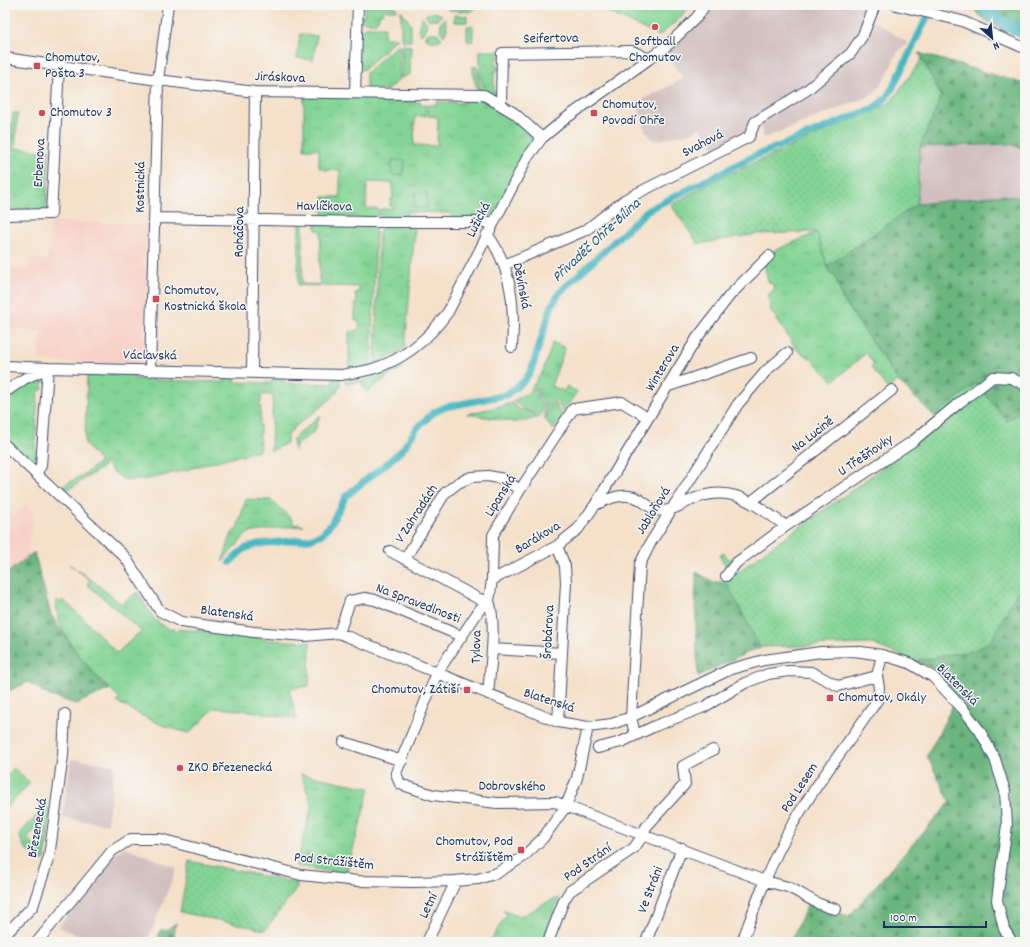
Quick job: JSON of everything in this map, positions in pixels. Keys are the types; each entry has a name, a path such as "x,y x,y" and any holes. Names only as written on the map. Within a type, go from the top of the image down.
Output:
{"street":[{"name":"Kostnická","path":"150,371 158,80 168,5"},
{"path":"355,93 358,5"},
{"name":"Lužická","path":"252,372 341,375 372,369 398,358 414,348 436,328 448,312 527,158 542,138 565,119 669,44 697,17 705,5"},
{"name":"Svahová","path":"504,265 586,230 626,199 749,136 755,122 808,90 851,53 863,35 875,5"},
{"path":"896,5 962,21 1025,47"},
{"name":"Seifertova","path":"501,104 502,53 632,51 649,59"},
{"name":"Jiráskova","path":"5,58 255,92 484,95 514,113 542,138"},
{"name":"Erbenova","path":"5,215 51,214 59,66"},
{"name":"Roháčova","path":"252,372 255,92"},
{"name":"Havlíčkova","path":"155,218 493,222"},
{"name":"Děvínská","path":"487,234 496,246 504,265 512,298 514,326 512,347"},
{"name":"Winterova","path":"595,505 697,338 726,301 769,256"},
{"name":"Jabloňová","path":"630,717 640,564 671,510 738,404 767,370 787,353"},
{"path":"669,386 751,358"},
{"name":"Václavská","path":"5,366 150,371 252,372"},
{"path":"36,473 41,466 48,368"},
{"name":"Václavská","path":"5,392 24,379 48,368"},
{"name":"U Třešňovky","path":"726,576 736,563 786,526 913,441 993,377 1011,378 1025,385"},
{"name":"Na Lucině","path":"751,502 892,390"},
{"name":"Lipanská","path":"489,601 492,580 493,535 573,408 622,402 648,418"},
{"name":"Blatenská","path":"5,445 125,557 160,611 181,622 254,632 305,636 338,633 558,722 588,727 612,724 731,669 764,660 821,652 854,651 882,655 909,663 933,677 964,710 980,731 995,759 1005,791 1007,825 997,900 1004,929 1012,942"},
{"name":"V Zahradách","path":"405,559 445,493 458,483 471,478 488,476 504,479 520,490"},
{"path":"595,505 611,497 624,496 637,498 657,510 671,510 694,499 716,493 742,498 751,502 786,526"},
{"name":"Barákova","path":"492,580 557,546 578,529 595,505"},
{"name":"Šrobárova","path":"557,546 565,566 566,577 558,722"},
{"name":"V Zahradách","path":"390,551 479,599 489,601"},
{"name":"Na Spravedlnosti","path":"338,633 350,601 365,598 375,600 461,636"},
{"path":"437,673 480,609 489,601"},
{"name":"Tylova","path":"488,694 492,649 492,610 489,601"},
{"path":"492,649 562,653"},
{"name":"Pod Lesem","path":"742,942 765,881 785,838 811,794 878,699 879,688 877,676 882,655"},
{"path":"598,748 620,742 635,734 704,707 745,683 768,674 789,671 811,672 838,686 877,676"},
{"name":"Dobrovského","path":"437,673 396,774 400,784 433,795 497,803 555,802 682,848 765,881 788,888 827,908 836,909"},
{"name":"Březenecká","path":"5,935 33,906 49,857 64,755 66,714"},
{"path":"630,717 635,734"},
{"name":"Pod Strážištěm","path":"37,942 112,851 131,839 160,839 301,875 358,881 454,881 478,879 497,873 523,857 543,838 566,806 577,778 588,727"},
{"path":"344,742 402,761"},
{"path":"644,834 646,827 686,784 683,766 713,750"},
{"name":"Pod Strání","path":"548,942 564,900 570,891 634,848 644,834"},
{"name":"Ve Stráni","path":"646,942 682,848"},
{"name":"Letní","path":"427,942 454,885 454,881"}],"shaded area":[{"path":"708,5 862,5 871,19 908,43 897,53 887,75 877,90 868,97 764,138 759,123 748,128 740,138 715,149 700,127 691,133 654,141 645,130 637,102 684,79 666,55"},
{"path":"1009,144 1025,149 1025,198 1002,195 917,204 920,147"},
{"path":"51,222 149,224 148,236 145,243 145,259 142,259 142,264 144,264 144,270 148,279 147,292 145,293 144,358 137,364 39,361 41,332 5,326 7,272 11,270 28,271 29,259 46,259 50,248"},
{"path":"25,505 34,513 17,619 5,635 5,509 14,516"},
{"path":"71,759 115,765 107,824 63,818"},
{"path":"125,847 177,868 147,942 94,942 58,927 117,852"}],"green space":[{"path":"365,5 387,5 396,7 397,10 383,10 383,14 379,14 379,18 375,23 368,23 364,22 359,17 359,15 363,17 364,15"},
{"path":"447,5 484,5 477,7 471,12 449,10"},
{"name":"Softball Chomutov","path":"593,5 690,5 680,18 659,36"},
{"path":"971,5 1025,5 1025,39 988,22"},
{"path":"401,10 411,25 411,41 403,41 401,38"},
{"path":"434,12 442,15 437,20 429,20 425,15"},
{"path":"454,15 467,16 467,22 454,22"},
{"path":"422,17 427,23 426,30 421,35 418,28"},
{"path":"445,18 447,29 444,36 440,31 440,23"},
{"path":"467,26 473,26 473,41 467,41"},
{"path":"366,27 385,27 384,38 397,38 365,69 358,70 359,31"},
{"path":"429,33 437,33 442,39 433,41 424,38"},
{"path":"300,34 317,36 313,60 297,58"},
{"path":"398,44 400,46 399,79 388,90 366,90 366,73"},
{"path":"403,45 411,46 410,74 401,78 402,47"},
{"path":"480,51 500,51 500,58 496,58 496,67 500,67 500,69 494,72 494,92 495,93 498,91 497,95 484,91 480,73"},
{"path":"919,53 1025,84 1025,149 1009,144 920,147 941,97"},
{"path":"922,59 941,97 920,147 917,204 827,266 817,232 757,234 698,244 671,205 719,178 890,103"},
{"path":"473,66 477,67 481,91 477,88 475,82"},
{"path":"304,95 395,97 396,102 420,102 420,105 426,105 426,116 415,116 414,145 437,146 438,117 428,116 428,105 435,105 436,102 464,103 464,100 479,97 502,109 519,122 531,135 533,141 493,215 490,217 454,219 449,213 407,212 406,214 408,217 396,218 381,216 381,209 392,209 390,206 390,199 393,199 392,183 367,182 366,208 379,209 379,216 374,218 323,218 323,197 340,197 340,170 324,170 324,168 319,168 319,149 304,149"},
{"path":"13,113 18,113 15,150 17,150 17,148 39,151 40,149 49,149 46,210 5,209"},
{"path":"392,160 405,160 403,175 391,175"},
{"path":"415,193 427,193 427,208 415,208"},
{"path":"1002,195 1025,198 1025,376 1019,387 1025,392 1025,409 1007,421 976,384 934,416 898,381 842,298 834,273 830,274 827,266 917,204"},
{"path":"299,221 303,225 302,284 319,285 319,283 321,283 321,280 319,280 321,231 316,230 315,224 373,226 376,233 371,362 369,366 349,370 349,332 359,330 359,321 355,321 355,309 357,309 357,307 355,304 357,304 357,297 355,297 356,292 359,292 359,287 298,285"},
{"path":"382,227 415,227 405,348 392,356 375,362 379,233"},
{"path":"818,232 830,273 834,273 842,298 898,381 889,388 887,388 871,367 874,364 866,353 833,381 811,359 796,349 770,309 768,295 775,288 768,281 762,256"},
{"path":"553,342 565,348 551,386 564,391 567,386 577,392 563,412 558,402 555,401 545,415 546,405 539,399 540,390 536,388 529,391 543,371"},
{"path":"403,359 403,368 388,376 367,392 360,382 346,384 345,378 351,378 352,382 366,380 386,374 384,370"},
{"path":"87,372 134,374 134,379 142,379 143,375 152,375 153,380 225,382 225,377 235,378 235,382 271,383 274,378 284,379 285,383 333,384 333,379 340,379 340,386 336,394 329,401 294,428 287,438 287,443 271,451 273,396 265,394 261,395 261,403 259,404 259,406 261,406 259,422 260,440 258,440 258,442 260,442 259,451 244,454 244,456 240,455 229,459 228,458 185,471 143,480 126,479 120,477 113,472 104,461 103,467 71,488 60,489 64,485 86,473 100,462 85,444"},
{"path":"39,376 43,379 43,389 38,392 35,449 38,451 37,464 34,465 5,440 5,396"},
{"path":"976,384 1007,421 1025,409 1025,583 1014,597 990,642 974,650 915,661 872,644 760,647 725,582 764,552 851,491 941,423 934,416"},
{"path":"537,390 537,400 544,405 541,414 526,410 514,400 522,396"},
{"path":"513,402 517,408 541,417 514,422 468,414 508,404"},
{"path":"555,403 560,413 565,416 553,430 544,417 549,415"},
{"path":"320,415 315,431 296,445 295,451 292,440"},
{"path":"246,499 271,500 291,518 294,525 298,524 304,526 286,527 248,533 222,562 232,533 237,529"},
{"path":"505,519 509,521 500,536 499,567 496,564 497,537"},
{"path":"751,546 728,568 719,556 724,553 729,560"},
{"path":"34,552 51,615 71,645 102,683 110,689 76,704 50,696 28,682 5,693 5,575"},
{"path":"69,564 93,581 121,604 137,592 152,616 159,623 169,629 227,632 270,640 310,642 309,686 289,689 297,719 250,711 214,708 190,733 170,728 117,702 120,698 84,661 68,639 58,618 56,603 58,600 61,603 63,600 117,653 141,631 87,584 90,580"},
{"path":"696,572 714,582 725,582 760,647 698,676 695,603"},
{"path":"1025,583 1025,942 1016,942 1007,928 1000,900 1009,791 953,693 933,669 915,661 974,650"},
{"path":"954,703 977,733 991,761 1002,792 1004,825 996,870 1008,942 790,942 808,904 849,916 950,802 927,756"},
{"path":"14,768 30,783 5,809 5,777"},
{"path":"301,774 370,788 346,874 296,866 312,805"},
{"path":"46,806 51,810 45,859 43,861 35,857 25,848 20,836 22,831 32,820 38,826 27,838 36,847 47,836 33,819"},
{"path":"189,861 297,883 297,888 265,930 180,912"},
{"path":"559,898 543,942 490,942 507,914 503,911 505,909 510,913 519,916"},
{"path":"176,923 173,942 157,942 160,930 166,930"}],"waterway":[{"name":"Přivaděč Ohře-Bílina","path":"230,562 244,549 257,544 310,539 322,534 331,524 346,496 402,450 417,428 433,413 445,407 506,395 524,381 531,371 552,305 560,292 648,210 752,157 874,108 886,98 892,89 933,5"},
{"path":"978,5 1012,28 1025,33"}],"place":[{"name":"Softball Chomutov","path":"655,27"},
{"name":"Chomutov, Pošta 3","path":"37,66"},
{"name":"Chomutov 3","path":"42,113"},
{"name":"Chomutov, Povodí Ohře","path":"594,113"},
{"name":"Chomutov, Kostnická škola","path":"156,299"},
{"name":"Chomutov, Zátiší","path":"467,690"},
{"name":"Chomutov, Okály","path":"830,698"},
{"name":"ZKO Březenecká","path":"180,768"},
{"name":"Chomutov, Pod Strážištěm","path":"521,850"}]}
